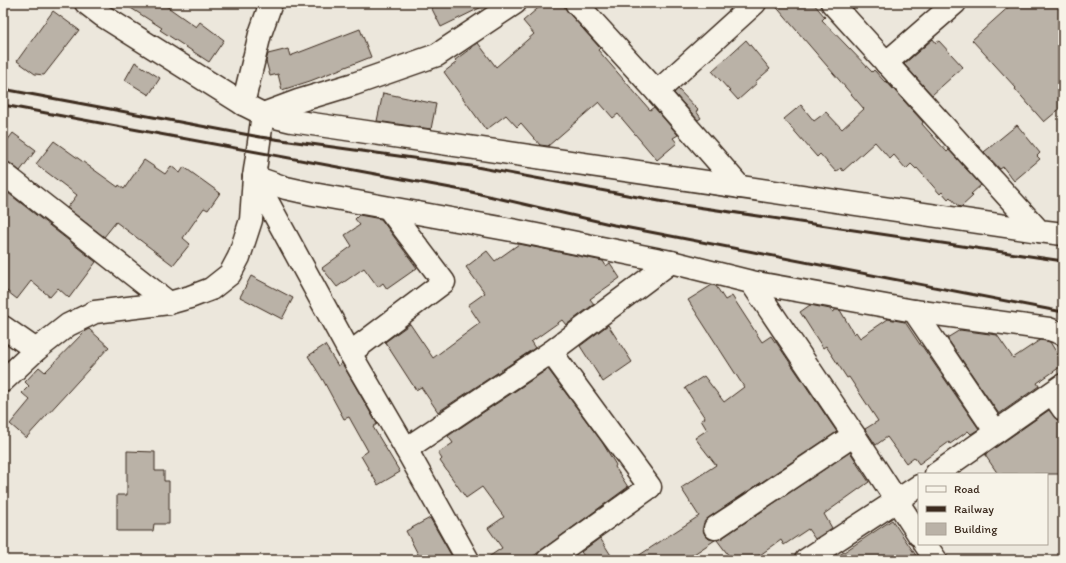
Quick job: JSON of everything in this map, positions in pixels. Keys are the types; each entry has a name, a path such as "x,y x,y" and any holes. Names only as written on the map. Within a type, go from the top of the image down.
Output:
{"street":[{"path":"243,104 260,34 272,3"},
{"path":"263,114 437,55 515,3"},
{"path":"576,3 657,92 740,187"},
{"path":"657,92 755,3"},
{"path":"832,3 1039,231"},
{"path":"886,63 955,3"},
{"path":"100,7 243,104 263,114 292,121 1063,234"},
{"path":"3,381 36,350 68,325 95,312 169,303 211,289 230,274 239,257 251,220 254,177 263,114"},
{"path":"3,173 169,303"},
{"path":"254,177 286,188 313,194 517,231 671,262 751,282 914,310 1049,329 1063,334"},
{"path":"254,177 350,352 468,560"},
{"path":"350,352 444,282 389,209"},
{"path":"406,449 551,352 671,262"},
{"path":"751,282 918,533"},
{"path":"914,310 996,432"},
{"path":"3,327 36,350"},
{"path":"548,560 650,487 551,352"},
{"path":"937,473 996,432 1059,396"},
{"path":"715,528 854,435"},
{"path":"806,560 918,487"},
{"path":"926,545 936,560"}],"building":[{"path":"123,3 162,3 196,27 200,22 224,40 209,62 160,30 162,28"},
{"path":"429,3 490,3 441,27"},
{"path":"544,3 564,3 567,11 600,48 598,50 650,110 654,107 678,135 673,138 677,143 657,160 618,114 613,118 599,102 548,146 540,145 521,123 517,127 506,115 486,130 444,72 457,62 455,60 478,43 496,67 534,34 523,21"},
{"path":"773,3 813,3 825,17 822,20 872,72 874,70 885,82 886,81 923,122 922,124 947,152 949,150 981,185 971,194 973,196 961,207 958,206 950,197 948,199 942,192 940,194 917,168 916,169 911,164 906,169 894,155 890,159 875,142 843,171 841,168 836,172 820,154 817,157 784,119 801,105 814,121 826,112 842,129 864,109"},
{"path":"1013,3 1063,3 1063,106 1044,122 1015,89 1016,88 972,40"},
{"path":"53,11 79,30 44,75 35,74 17,61"},
{"path":"360,29 371,57 310,81 282,90 278,74 270,76 266,61 268,54 288,49 290,56"},
{"path":"933,39 936,43 939,41 963,67 932,95 904,64"},
{"path":"746,40 770,69 738,100 712,71"},
{"path":"135,62 160,78 149,95 125,80"},
{"path":"678,89 698,110 696,111 701,118 698,120 674,93"},
{"path":"383,93 436,104 431,129 377,121"},
{"path":"1017,125 1040,153 1037,156 1040,159 1014,181 1003,167 1000,169 984,152"},
{"path":"13,133 36,150 20,171 10,163 3,161 3,146"},
{"path":"54,141 118,187 119,185 124,189 144,160 165,174 171,166 180,173 184,167 220,193 208,210 204,208 183,238 190,244 173,265 116,222 104,237 67,208 77,195 36,164"},
{"path":"3,189 96,262 69,298 58,288 50,297 31,281 17,299 3,288"},
{"path":"359,215 381,219 417,268 387,289 383,283 378,287 364,268 337,287 322,268 352,246 345,235 360,225 355,219"},
{"path":"519,244 603,261 606,266 610,263 620,278 590,299 594,304 566,325 562,320 531,342 535,348 438,412 421,387 416,390 385,342 410,324 433,358 480,323 468,305 485,293 466,267 487,251 495,261"},
{"path":"251,276 293,298 282,319 240,297"},
{"path":"712,285 716,286 725,300 732,296 762,342 771,336 837,432 708,518 704,523 703,529 705,535 709,539 715,540 685,560 632,560 699,516 681,488 716,465 695,438 707,430 701,420 705,418 685,388 704,376 724,402 744,387 688,300"},
{"path":"810,305 830,309 832,312 835,310 840,310 854,334 856,332 860,338 888,319 905,322 979,429 971,434 968,431 950,444 949,442 919,464 914,457 906,463 887,437 876,445 865,429 878,421 849,377 847,378 826,346 823,348 800,312"},
{"path":"608,325 632,362 603,382 580,346"},
{"path":"89,329 109,347 26,438 10,424 30,400 22,393 29,386 25,382 39,367 45,372 85,331"},
{"path":"960,330 997,335 1013,358 1040,340 1050,342 1063,365 1037,383 1039,386 999,414 947,338"},
{"path":"325,345 338,366 342,363 377,424 373,427 400,472 378,485 361,456 368,451 349,417 344,419 308,356"},
{"path":"548,369 602,442 616,465 615,467 628,487 528,560 484,560 502,548 488,528 504,517 482,487 466,498 440,461 442,459 438,453 453,443 448,436"},
{"path":"1049,410 1057,420 1063,421 1063,474 997,473 985,455"},
{"path":"127,451 155,452 155,471 164,471 164,481 169,481 169,524 154,524 153,531 117,531 117,495 127,495"},
{"path":"850,452 869,482 824,514 832,528 815,539 808,529 784,545 781,540 753,560 732,560 717,540"},
{"path":"430,518 454,560 421,560 406,531"},
{"path":"892,520 919,560 832,560"},
{"path":"600,538 614,560 587,560 581,552"}],"railway":[{"path":"3,89 260,137 471,166 670,203 1063,261"},
{"path":"3,105 467,191 614,225 1063,312"}]}
